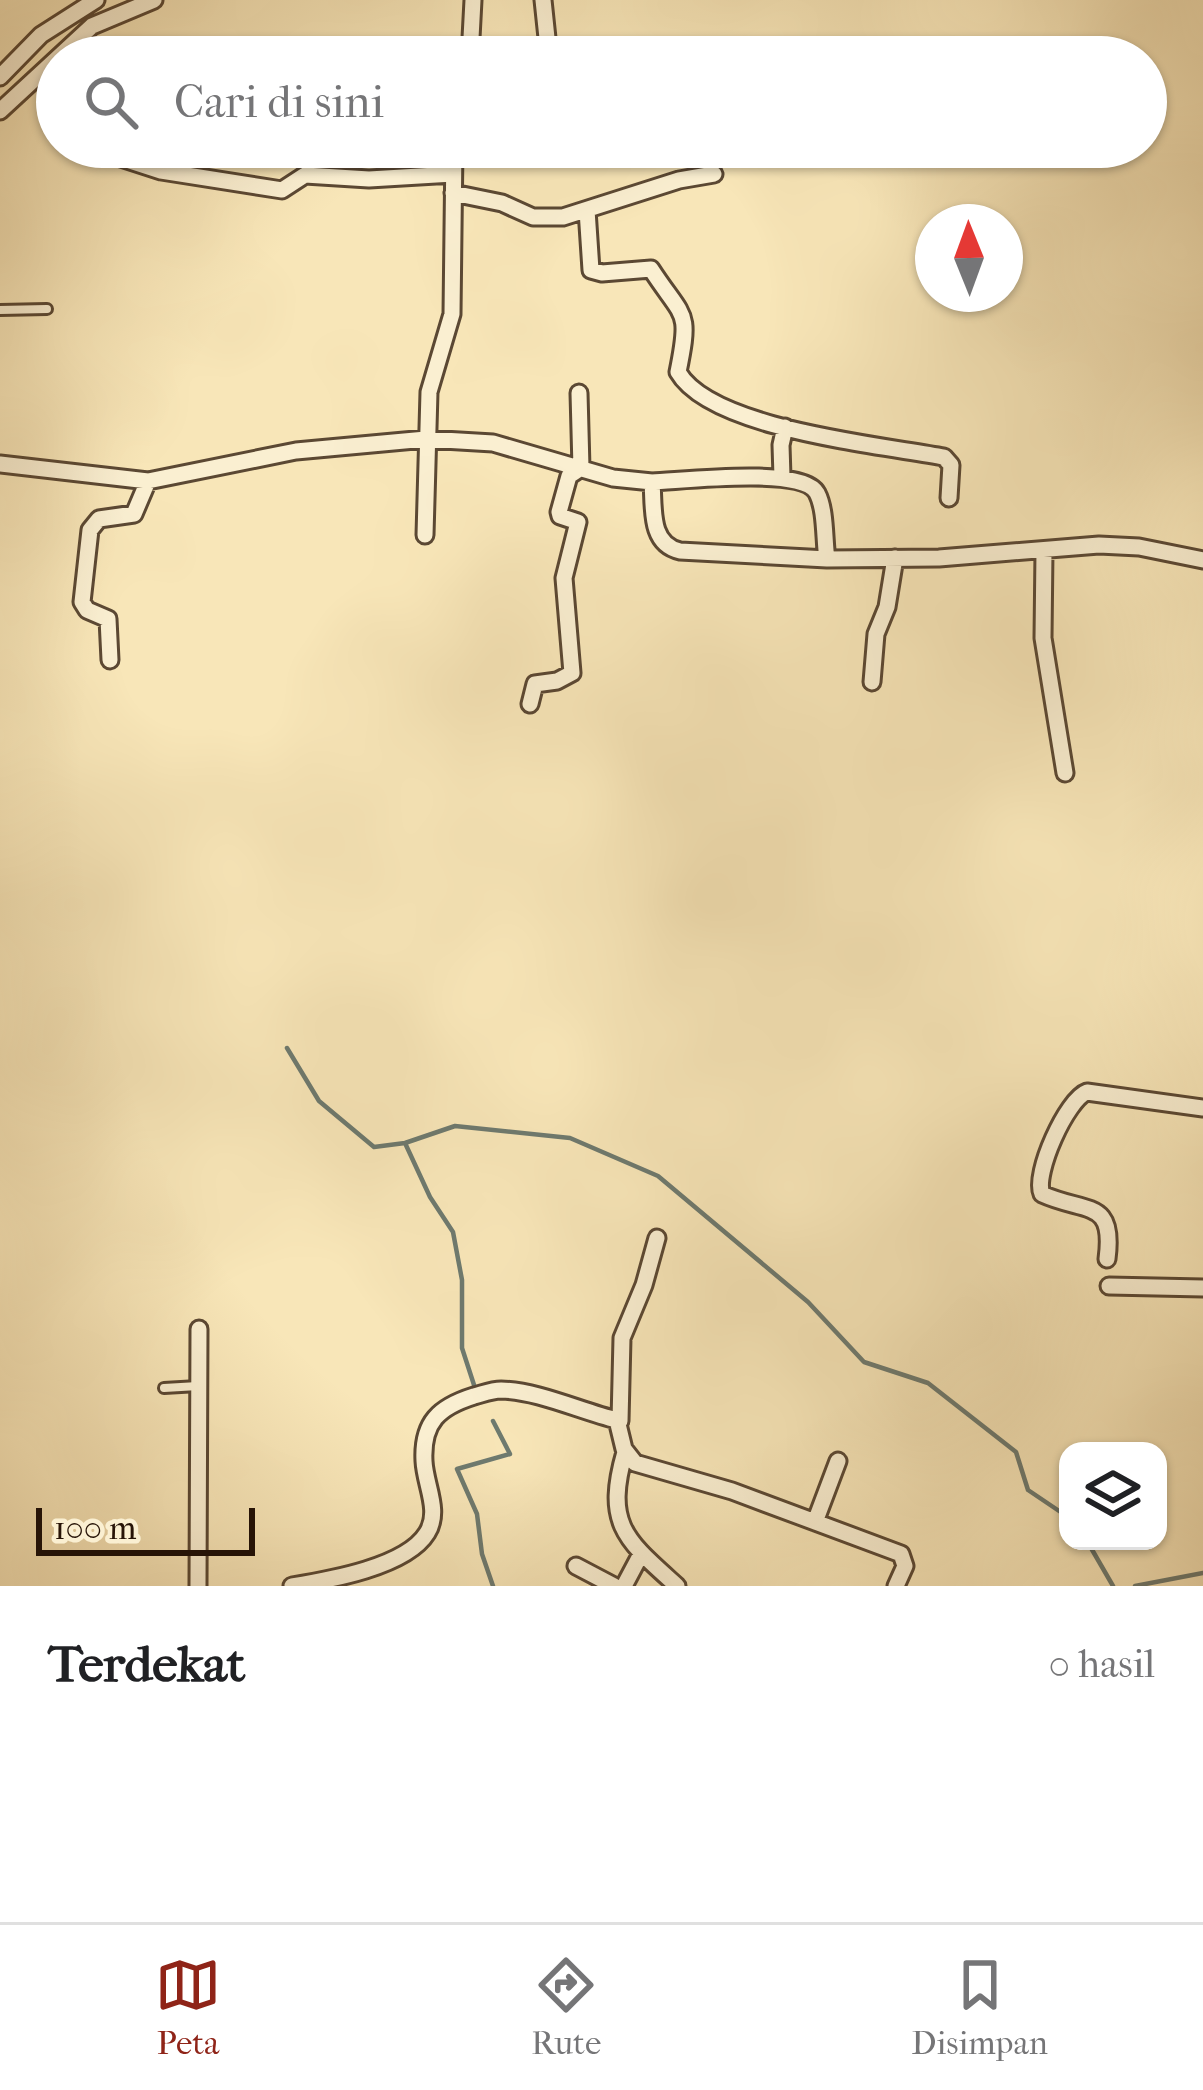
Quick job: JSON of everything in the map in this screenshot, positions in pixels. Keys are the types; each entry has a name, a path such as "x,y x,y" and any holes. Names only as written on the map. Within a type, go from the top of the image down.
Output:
{"street":[{"path":"39,36 96,0"},
{"path":"81,36 92,26 154,0"},
{"path":"471,36 473,0"},
{"path":"543,0 547,36"},
{"path":"0,76 36,39"},
{"path":"0,111 36,78"},
{"path":"151,168 282,190 304,175 369,179 453,174"},
{"path":"425,535 426,440 433,370 451,326 453,168"},
{"path":"454,193 502,203 533,217 563,217 679,180 714,174"},
{"path":"587,210 592,270 651,268 686,319 687,341 678,368 682,379 700,394 743,417 948,459 949,498"},
{"path":"579,393 581,468"},
{"path":"782,477 785,428"},
{"path":"0,464 148,481 296,451 426,440 493,442 613,478 652,482 782,477 808,484 817,492 827,559"},
{"path":"530,704 535,685 572,673 564,578 578,522 559,512 569,476 581,468"},
{"path":"110,660 108,619 82,604 91,530 99,519 134,514 148,481"},
{"path":"652,482 657,536 668,548 827,559 1100,545 1139,547 1203,560"},
{"path":"1044,551 1042,638 1065,773"},
{"path":"872,682 876,634 887,607 895,558"},
{"path":"1107,1259 1111,1232 1107,1221 1100,1214 1042,1194 1038,1184 1074,1100 1082,1093 1203,1108"},
{"path":"1022,1162 1043,1164"},
{"path":"657,1238 622,1338 620,1421 625,1452 617,1486 617,1516 622,1532 677,1586"},
{"path":"1109,1286 1203,1288"},
{"path":"197,1586 199,1329"},
{"path":"292,1586 324,1584 393,1559 428,1532 434,1513 424,1445 431,1419 440,1410 503,1390 620,1421"},
{"path":"625,1452 649,1469 732,1490 901,1554 905,1566 896,1586"},
{"path":"814,1522 838,1462"},
{"path":"624,1586 641,1554"},
{"path":"576,1565 614,1586"}],"lane":[{"path":"0,310 46,309"},
{"path":"164,1388 200,1386"}],"waterway":[{"path":"287,1048 319,1101 374,1147 405,1143 455,1126 570,1138 658,1176 808,1302 864,1362 928,1383 1016,1452 1028,1490 1059,1511"},
{"path":"405,1143 430,1197 453,1232 462,1280 462,1348 475,1388"},
{"path":"493,1421 510,1454 457,1469 477,1514 482,1554 493,1586"},
{"path":"1092,1550 1113,1586"},
{"path":"1135,1586 1203,1573"}]}
